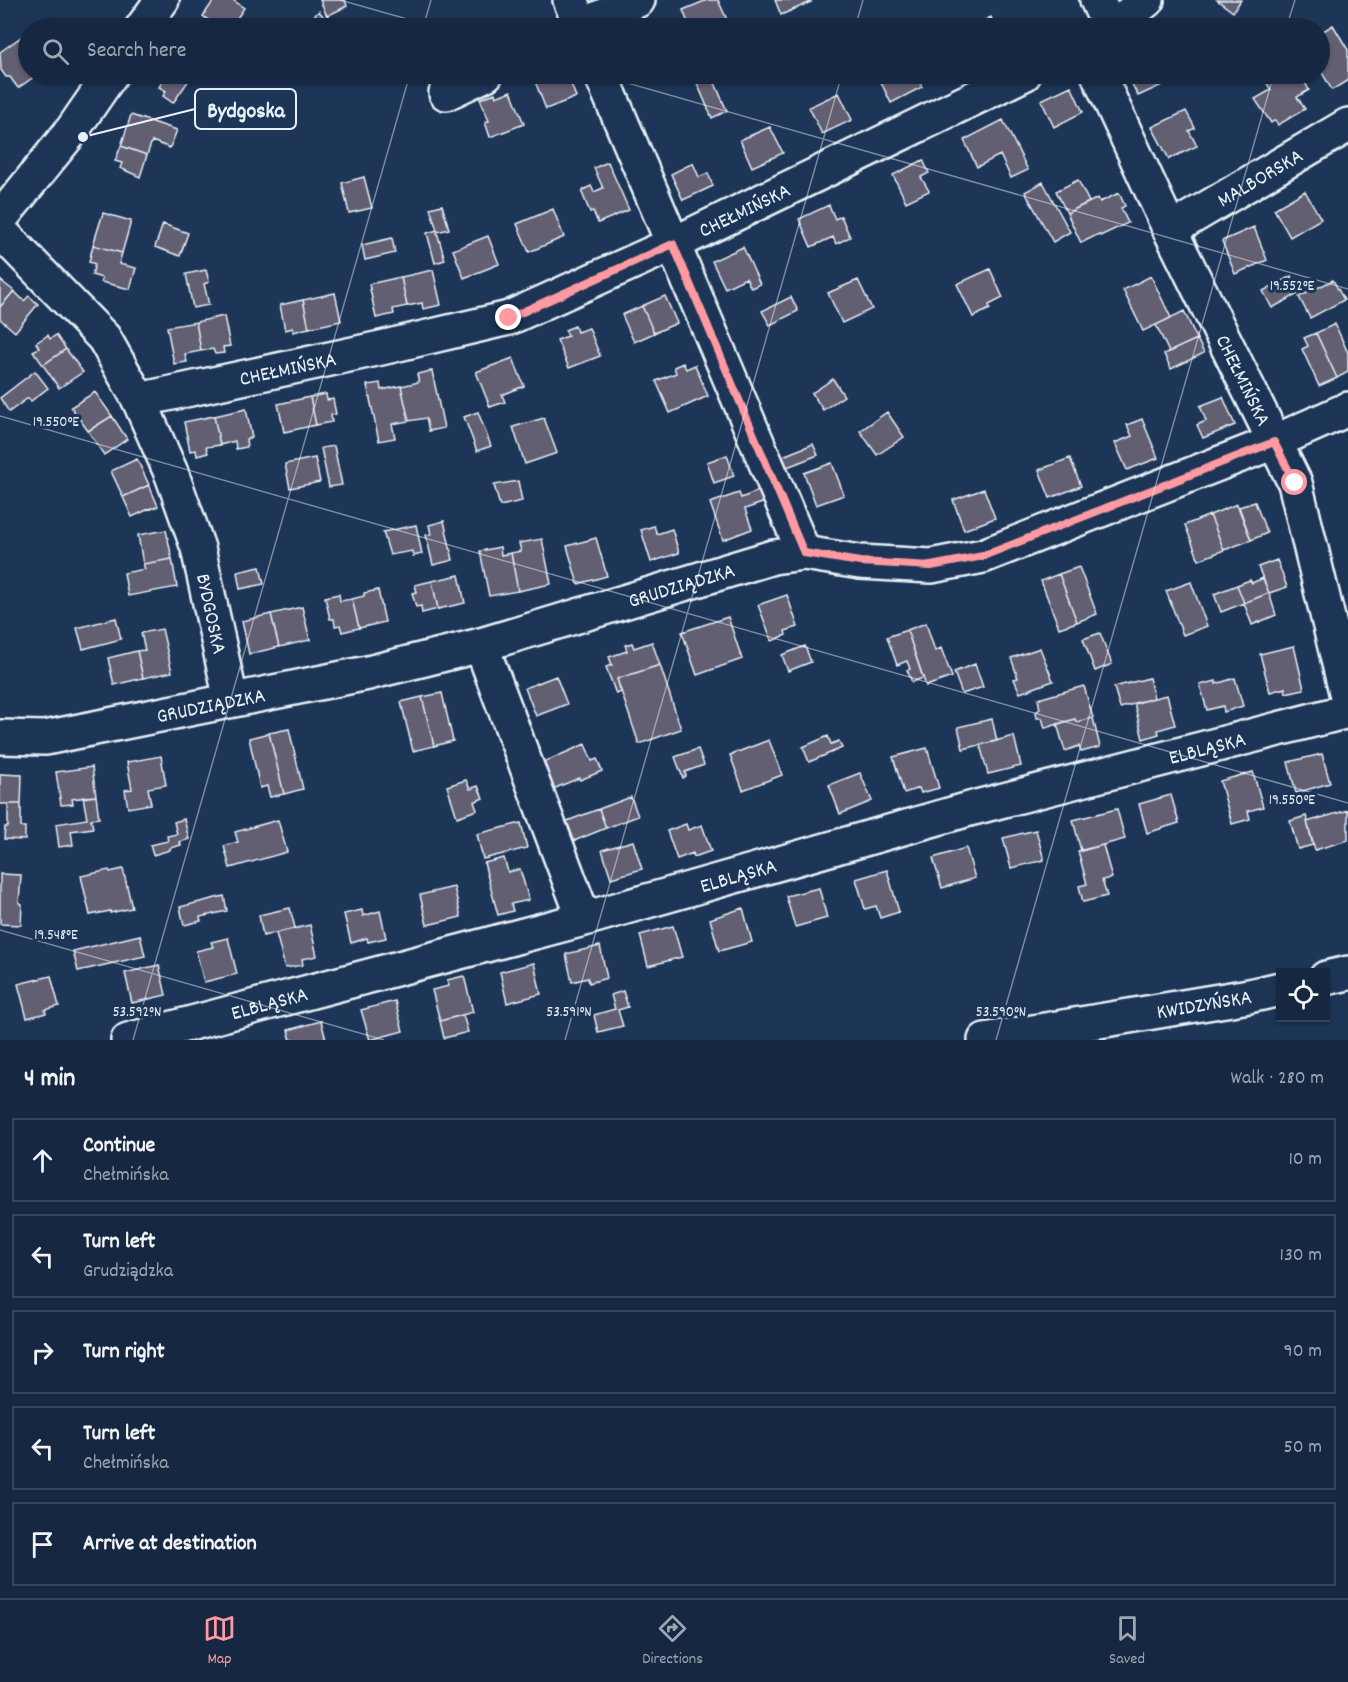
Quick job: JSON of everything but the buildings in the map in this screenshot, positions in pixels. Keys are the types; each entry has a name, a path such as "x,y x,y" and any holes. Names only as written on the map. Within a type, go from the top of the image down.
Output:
{"street":[{"path":"149,18 162,0"},
{"path":"587,18 638,0"},
{"path":"1097,0 1106,18"},
{"path":"1124,18 1147,0"},
{"path":"0,219 73,129 104,84"},
{"path":"446,93 465,84"},
{"path":"605,84 804,553"},
{"name":"CHEŁMIŃSKA","path":"139,400 509,318 673,244 1003,84"},
{"name":"CHEŁMIŃSKA","path":"1103,84 1170,230 1295,483 1348,700"},
{"name":"MALBORSKA","path":"1170,230 1348,125"},
{"name":"BYDGOSKA","path":"0,231 104,338 139,400 172,475 198,548 231,700"},
{"name":"GRUDZIĄDZKA","path":"0,737 45,738 368,673 481,645 773,557 804,553 860,562 931,566 983,556 1274,442 1348,409"},
{"path":"481,645 584,919"},
{"name":"ELBLĄSKA","path":"128,1040 584,919 973,808 1348,711"},
{"path":"1330,977 1348,973"},
{"name":"KWIDZYŃSKA","path":"985,1040 1276,990"}],"place":[{"name":"Bydgoska","path":"83,137"}],"route":[{"path":"509,318 673,244 804,553 860,562 931,566 983,556 1274,442 1295,483"}]}
